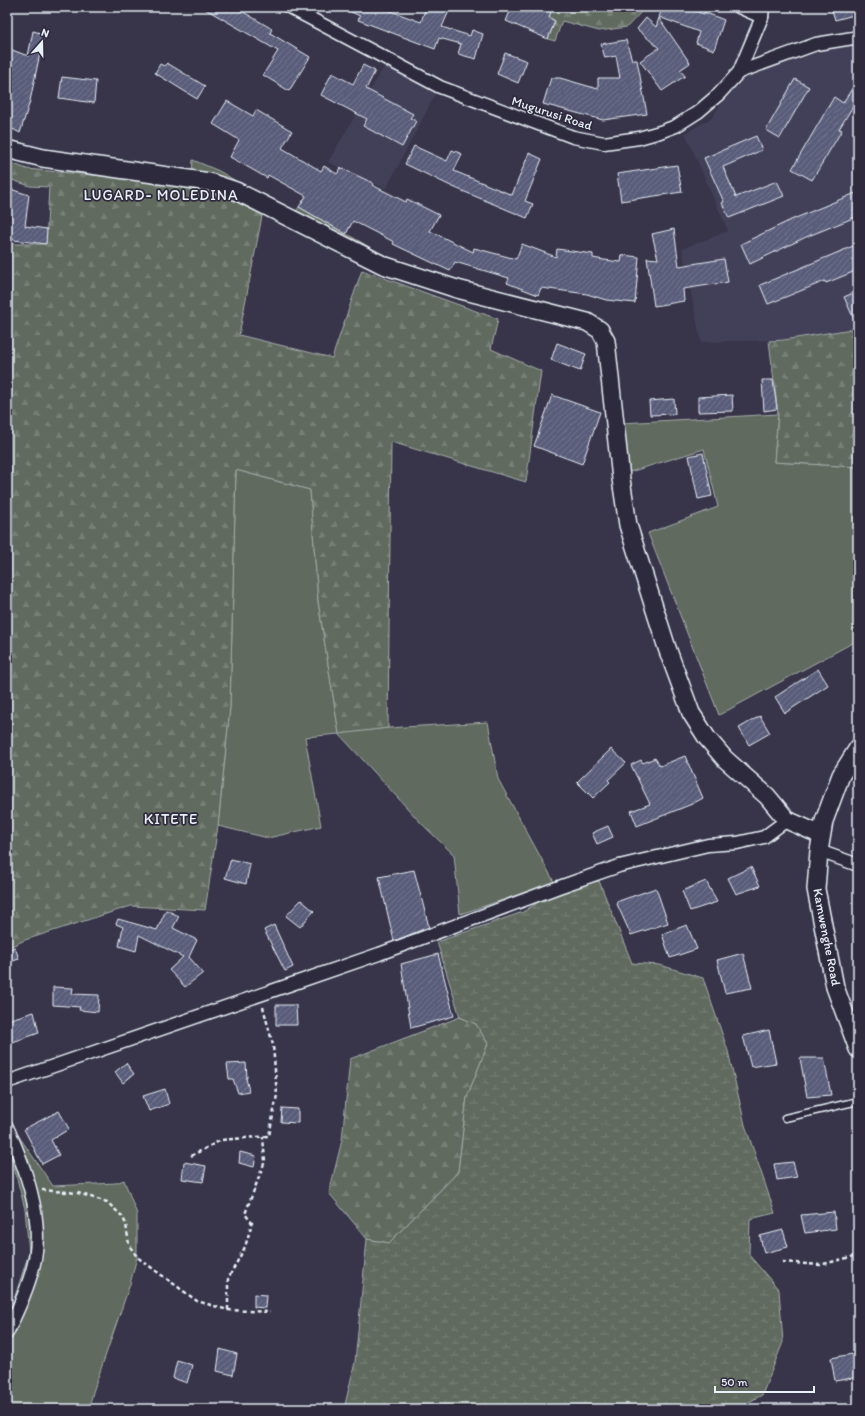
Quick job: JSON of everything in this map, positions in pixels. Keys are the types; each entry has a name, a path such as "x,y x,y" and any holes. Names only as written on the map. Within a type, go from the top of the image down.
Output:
{"street":[{"name":"Mugurusi Road","path":"289,7 440,88 572,137 598,142 615,142 639,138 676,126 698,112 714,99 739,72 763,12"},
{"path":"740,7 763,12"},
{"path":"739,72 816,44 853,38 858,39"},
{"path":"7,149 43,158 209,182 236,191 383,265 457,289 586,322 600,330 606,341 621,479 628,525 667,648 691,713 707,738 724,758 767,796 787,820 822,835 858,865"},
{"name":"Kamwenghe Road","path":"858,748 841,775 822,835 816,889 835,987 858,1049"},
{"path":"7,1082 386,952 552,889 619,866 708,845 737,843 764,837 787,820"},
{"path":"7,1126 30,1190 36,1216 37,1237 35,1259 7,1333"}],"lane":[{"path":"785,1118 858,1101"}],"path":[{"path":"191,1156 221,1140 269,1136 277,1095 273,1045 261,995"},
{"path":"228,1310 228,1280 245,1247 252,1223 245,1214 265,1161 262,1137"},
{"path":"30,1190 78,1193 107,1202 122,1216 126,1224 129,1245 137,1257 197,1300 228,1310 270,1312"},
{"path":"782,1262 820,1265 858,1255"}],"shaded area":[{"path":"853,40 858,41 858,328 783,340 701,342 682,249 728,231 685,133 712,118 738,76"},
{"path":"385,65 436,93 386,189 328,162"}],"green space":[{"path":"552,7 568,10 570,7 642,7 643,10 627,27 599,31 562,21 555,41 548,39 555,21 549,16"},
{"path":"193,160 219,171 236,181 192,174"},
{"path":"8,162 27,169 181,183 233,196 263,211 239,335 332,358 362,270 498,319 491,349 541,371 526,482 391,442 388,728 339,734 318,601 310,490 236,470 230,707 218,826 205,910 131,906 25,940 7,948 7,239 14,244 46,244 49,187 30,186 9,179"},
{"path":"299,207 380,253 413,268 387,265 294,214"},
{"path":"858,328 858,467 774,462 778,414 769,341"},
{"path":"778,414 774,462 858,467 858,640 719,715 648,533 718,507 704,449 630,472 622,423"},
{"path":"236,470 310,490 318,601 339,733 388,728 488,722 498,779 558,889 515,896 460,914 454,855 421,823 339,734 305,737 321,826 268,838 218,826 230,707"},
{"path":"599,881 632,963 660,965 703,978 728,1051 745,1125 775,1213 750,1219 749,1255 779,1290 783,1342 762,1395 736,1409 344,1409 355,1362 367,1239 389,1243 458,1172 467,1097 488,1044 476,1024 460,1017 437,942 523,912 558,889"},
{"path":"460,1017 476,1024 488,1044 467,1097 458,1172 389,1243 367,1239 329,1193 342,1140 350,1059"},
{"path":"7,1119 53,1186 116,1183 124,1180 137,1214 137,1257 130,1284 93,1392 89,1409 7,1409 7,1321 29,1253 25,1209 7,1141"}],"building":[{"path":"202,7 235,7 272,29 270,33 310,57 289,91 263,75 278,51"},
{"path":"340,7 380,7 421,22 426,7 439,7 449,11 442,27 470,36 472,30 483,34 476,59 458,54 461,44 439,38 435,49 358,20 360,16"},
{"path":"512,7 552,7 549,18 555,21 548,39 506,21"},
{"path":"663,7 684,7 704,14 704,12 724,20 714,50 696,43 699,32 659,17"},
{"path":"831,7 858,7 858,14 835,20"},
{"path":"646,18 656,27 659,18 690,63 680,70 685,76 662,91 640,61 659,48 637,29"},
{"path":"33,31 44,34 30,101 20,133 7,126 7,48 28,56"},
{"path":"626,40 632,60 637,60 647,114 603,120 543,104 551,78 560,78 598,89 598,78 620,78 616,56 605,58 601,44"},
{"path":"505,53 527,61 518,83 497,74"},
{"path":"167,63 205,86 197,99 155,73 160,64 164,66"},
{"path":"363,65 375,71 366,89 413,114 410,118 416,121 402,147 363,126 367,119 321,95 332,73 353,84"},
{"path":"62,77 96,81 94,103 59,98"},
{"path":"795,79 809,87 780,138 766,130"},
{"path":"858,79 858,98 839,129 842,130 812,180 792,169 834,97 843,103"},
{"path":"227,101 253,116 256,110 292,131 282,148 321,171 324,166 337,174 341,168 373,183 372,185 406,202 407,199 439,215 430,231 473,252 474,248 516,259 522,244 556,257 557,249 593,254 593,258 621,262 622,255 639,257 635,303 606,300 587,294 541,288 538,295 507,283 509,278 455,262 450,271 393,244 394,242 353,221 346,234 299,207 306,196 268,175 267,178 230,157 239,140 213,124"},
{"path":"756,136 762,150 723,167 736,197 777,181 784,196 729,218 722,203 724,202 704,158"},
{"path":"414,146 447,161 452,150 462,154 454,171 512,195 529,153 542,159 525,201 533,204 527,218 453,187 405,164"},
{"path":"677,165 682,192 621,201 617,174"},
{"path":"7,188 29,195 25,226 47,229 46,244 14,240 7,236 9,208 7,207"},
{"path":"858,192 858,216 806,237 750,264 741,244 791,220"},
{"path":"674,229 679,266 724,259 728,282 683,289 684,301 654,306 647,258 658,259 652,234"},
{"path":"858,244 858,270 826,283 825,281 768,304 760,285"},
{"path":"858,291 858,328 844,297"},
{"path":"557,343 586,354 580,371 551,360"},
{"path":"762,380 773,380 777,409 764,411"},
{"path":"552,395 600,412 582,464 534,446"},
{"path":"732,395 733,411 698,412 698,397"},
{"path":"674,399 675,414 650,415 649,401"},
{"path":"703,453 712,496 698,499 689,456"},
{"path":"818,669 828,685 785,713 775,697"},
{"path":"760,716 770,733 749,745 739,728"},
{"path":"611,749 626,763 608,780 610,782 593,798 577,782"},
{"path":"685,756 703,798 692,804 637,826 631,811 650,804 631,765 641,760 643,763 655,758 660,766"},
{"path":"608,826 613,837 597,844 592,833"},
{"path":"231,859 250,864 246,884 225,878"},
{"path":"751,867 760,886 736,894 728,878"},
{"path":"414,870 429,927 394,941 379,877"},
{"path":"706,881 717,902 690,911 682,891"},
{"path":"656,888 668,923 631,935 616,902"},
{"path":"301,900 314,911 300,927 286,916"},
{"path":"166,910 179,916 173,928 197,940 189,957 203,973 185,987 169,970 183,957 139,935 136,951 119,946 123,927 116,924 118,919 157,930"},
{"path":"274,925 293,967 285,971 264,930"},
{"path":"687,925 697,949 670,958 662,934"},
{"path":"15,947 19,959 7,963 7,950"},
{"path":"743,953 752,988 725,993 717,960"},
{"path":"438,954 454,1016 411,1028 401,964"},
{"path":"53,987 73,988 72,994 99,995 98,1012 79,1010 80,1007 53,1005"},
{"path":"276,1005 296,1005 297,1025 276,1025"},
{"path":"34,1012 39,1033 7,1044 7,1020"},
{"path":"769,1030 776,1063 751,1067 743,1036"},
{"path":"800,1058 824,1058 831,1095 807,1097"},
{"path":"126,1063 134,1074 123,1083 115,1072"},
{"path":"246,1063 246,1078 249,1091 238,1093 233,1079 229,1079 227,1064"},
{"path":"165,1089 169,1104 149,1111 143,1096"},
{"path":"282,1108 298,1109 298,1123 281,1122"},
{"path":"59,1111 69,1129 51,1140 59,1155 42,1164 24,1129"},
{"path":"240,1152 256,1156 254,1167 239,1163"},
{"path":"184,1162 206,1166 203,1182 182,1179"},
{"path":"793,1162 797,1177 777,1180 774,1164"},
{"path":"834,1212 836,1229 805,1233 801,1215"},
{"path":"783,1230 788,1247 764,1253 760,1236"},
{"path":"254,1294 266,1295 265,1308 254,1307"},
{"path":"220,1349 237,1354 233,1375 217,1371"},
{"path":"858,1353 858,1377 835,1381 831,1358"},
{"path":"177,1360 192,1365 187,1383 173,1378"}],"district":[{"name":"LUGARD- MOLEDINA","path":"161,195"},
{"name":"KITETE","path":"171,819"}]}
